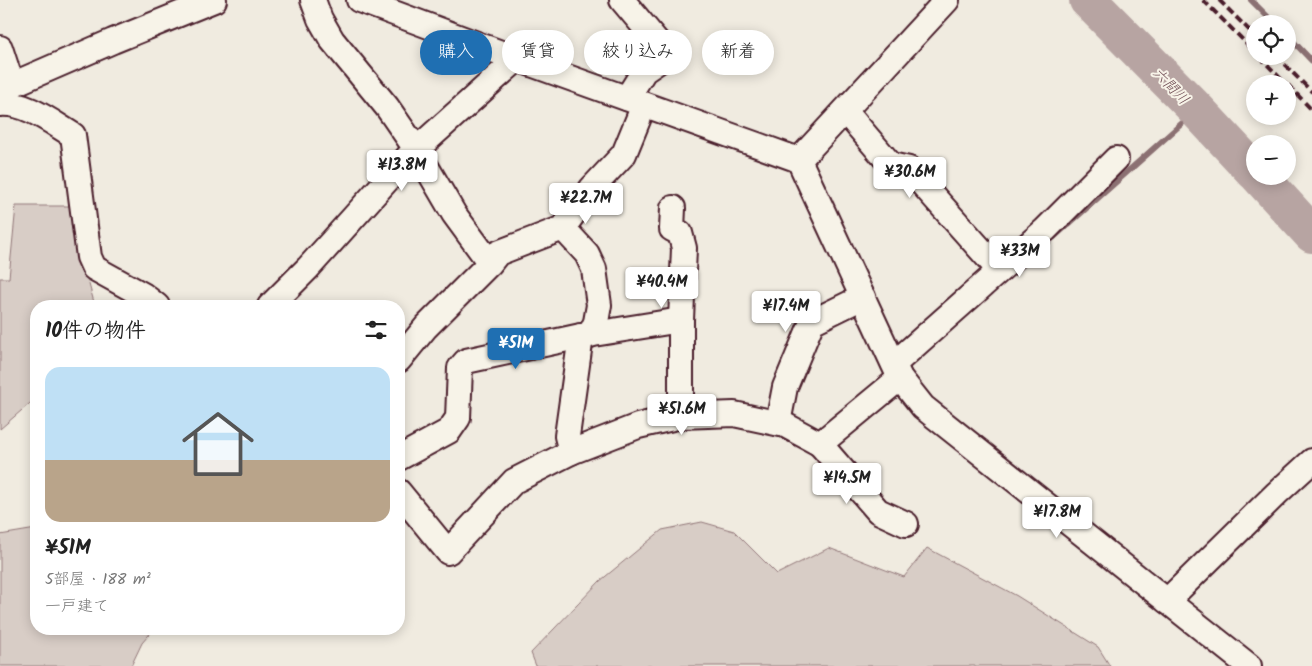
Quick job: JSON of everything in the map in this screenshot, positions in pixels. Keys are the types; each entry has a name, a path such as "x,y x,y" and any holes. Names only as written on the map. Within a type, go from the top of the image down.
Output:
{"street":[{"path":"4,93 113,41 214,0"},
{"path":"313,0 320,19 332,40 387,107 416,149 454,214 490,263"},
{"path":"359,0 502,54"},
{"path":"405,353 426,327 490,263 498,252 563,228 592,188 624,154 644,71 666,56 659,44 622,0"},
{"path":"799,160 947,0"},
{"path":"0,48 4,93 11,103 40,115 73,136 89,257 94,268 149,300"},
{"path":"276,300 416,149 502,74"},
{"path":"560,75 799,160 897,371 923,407 1248,666"},
{"path":"845,111 891,165 909,170 1000,270"},
{"path":"820,444 1000,270 1045,230 1116,159"},
{"path":"672,208 672,229 680,233 684,248 681,320 681,416"},
{"path":"563,228 587,254 594,269 599,304 596,322 585,336 567,436 571,452"},
{"path":"778,423 785,387 812,322 863,297"},
{"path":"405,455 449,431 458,418 460,368 466,362 585,336 681,320"},
{"path":"405,499 448,552 514,481 571,452 638,426 681,416 734,414 785,425 820,444 878,511 906,524"},
{"path":"1167,601 1312,461"}],"shaded area":[{"path":"16,206 73,206 84,266 93,300 30,300 30,403 0,429 0,278 9,278"},
{"path":"702,522 734,531 777,574 829,548 904,577 927,548 1017,596 1098,647 1110,666 536,666 531,653 600,581 662,530"},
{"path":"30,530 30,635 149,635 142,643 131,666 0,666 0,535"}],"waterway":[{"name":"六間川","path":"1088,0 1246,162"},
{"path":"1251,0 1266,15"},
{"path":"1296,44 1312,61"},
{"path":"1054,237 1197,110"},
{"name":"六間川","path":"1267,185 1312,234"}],"railway":[{"path":"1203,0 1246,43"},
{"path":"1219,0 1246,27"},
{"path":"1268,65 1277,75"},
{"path":"1285,65 1312,92"},
{"path":"1296,93 1312,110"}]}
